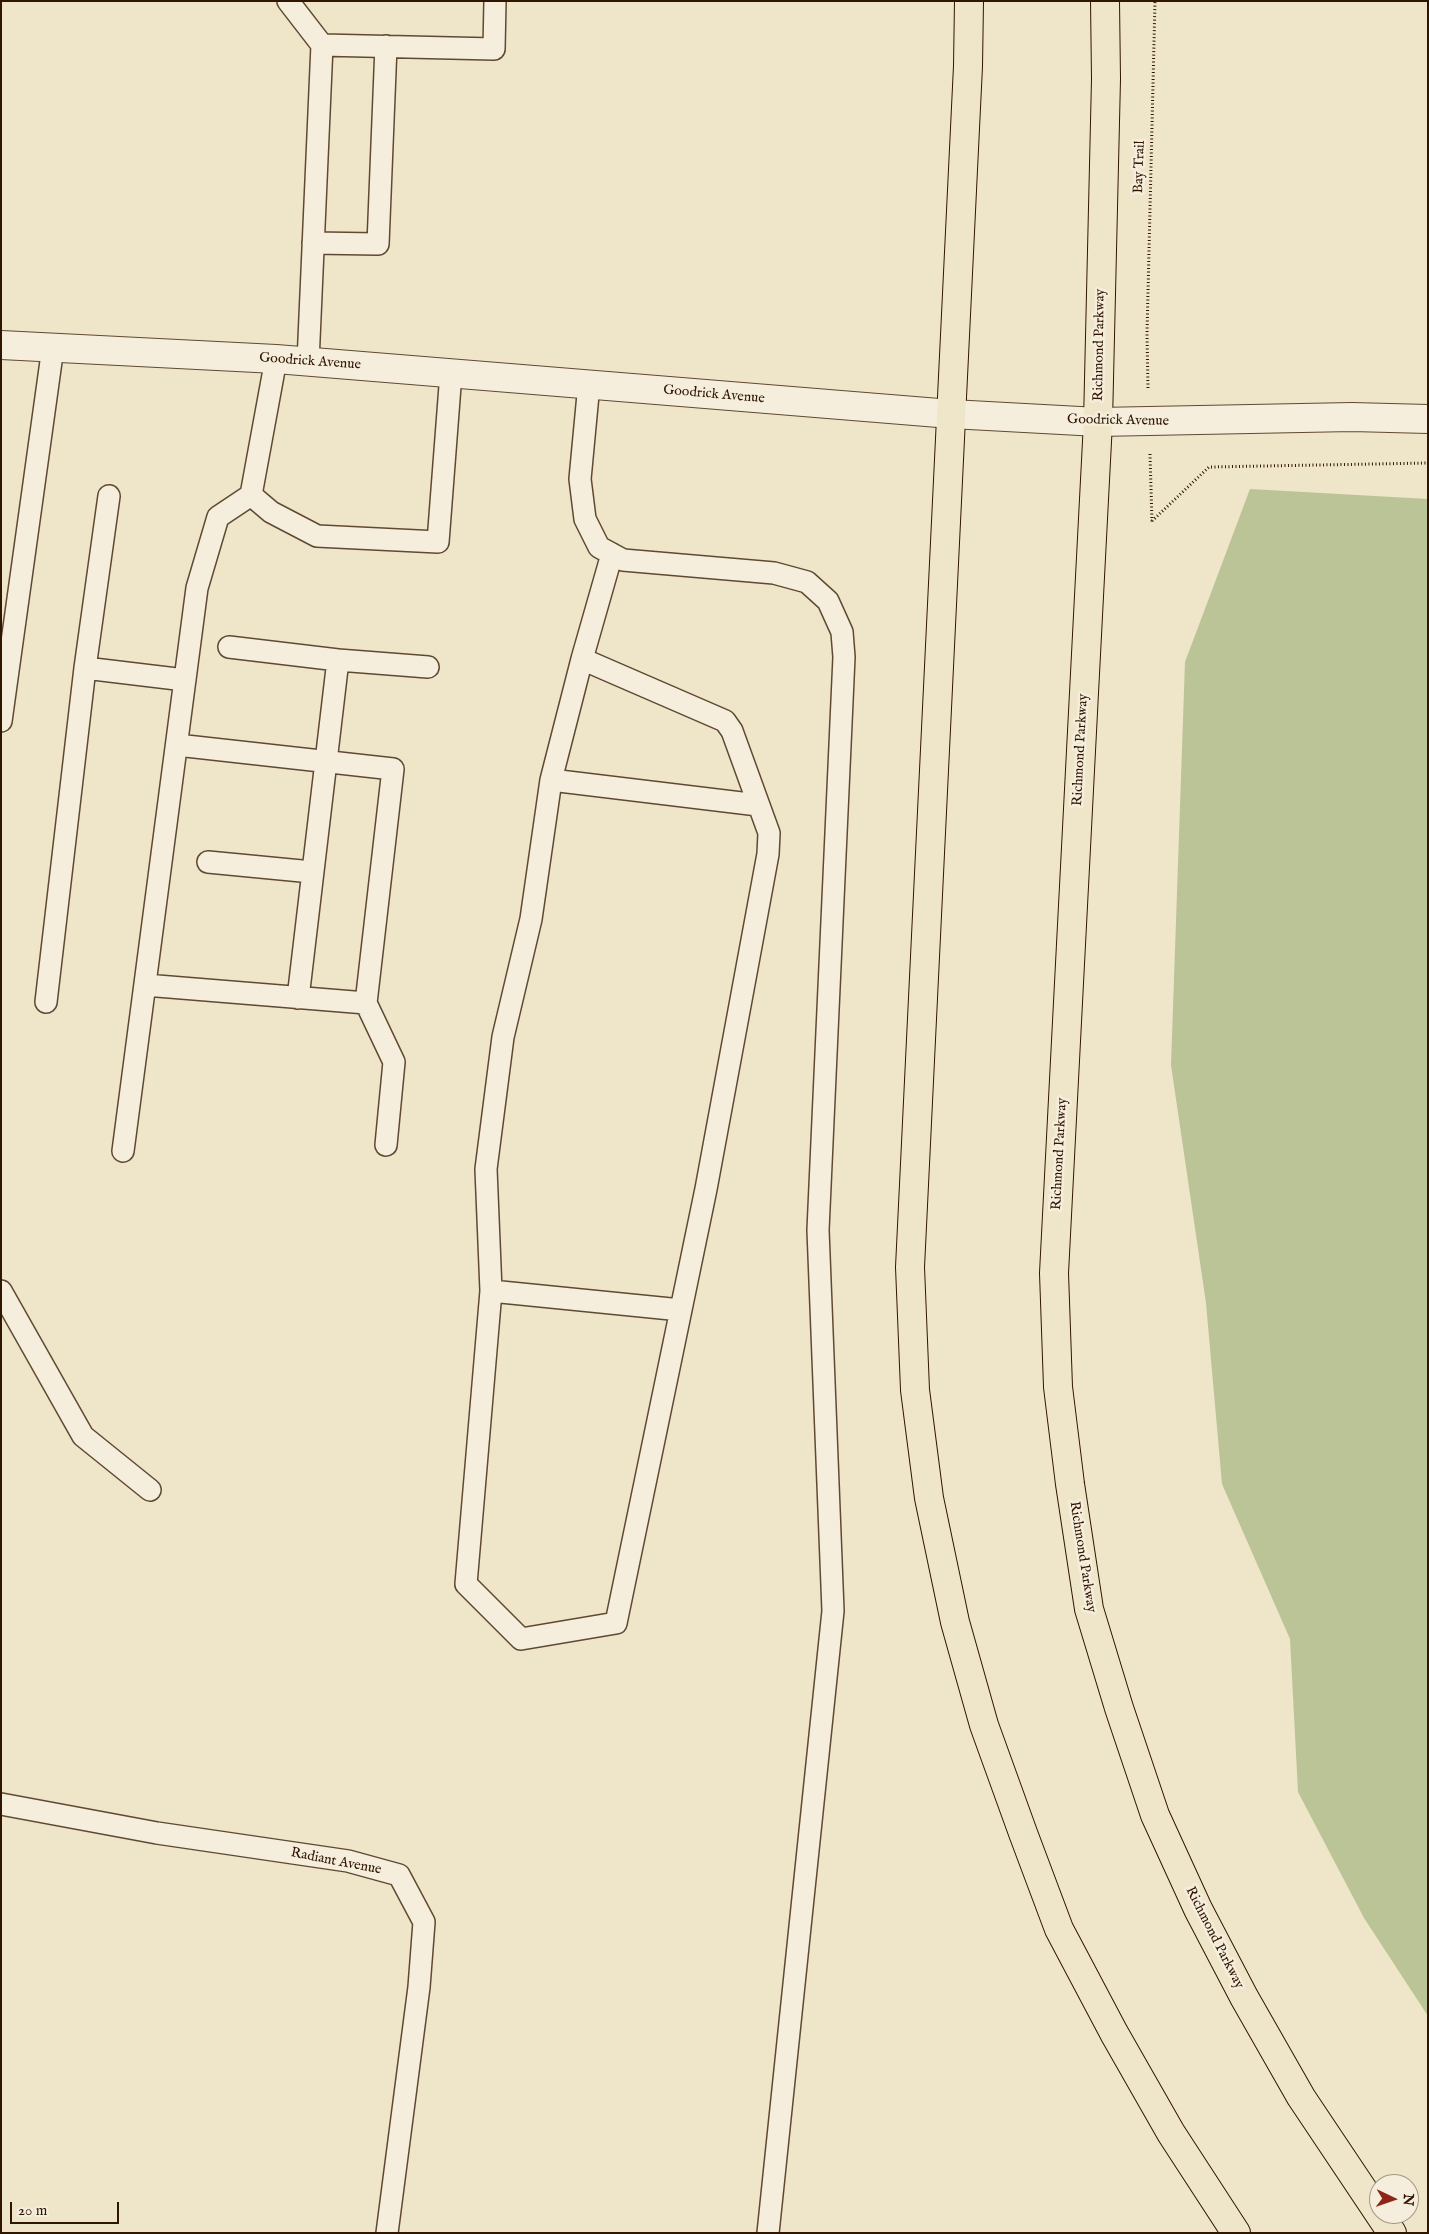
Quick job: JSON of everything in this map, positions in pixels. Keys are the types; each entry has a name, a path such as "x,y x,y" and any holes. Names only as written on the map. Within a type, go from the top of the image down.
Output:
{"highway":[{"path":"969,1 968,66 910,1268 915,1390 929,1498 955,1622 984,1725 1059,1929 1114,2033 1171,2132 1236,2233"},
{"name":"Richmond Parkway","path":"1105,1 1106,79 1098,422 1054,1273 1058,1387 1089,1609 1119,1708 1156,1815 1198,1909 1244,1997 1301,2098 1392,2233"}],"street":[{"name":"Goodrick Avenue","path":"1,345 276,359 951,414 1098,422 1352,417 1428,419"}],"lane":[{"path":"288,1 322,45 308,362"},
{"path":"322,45 494,50 495,1"},
{"path":"313,243 378,244 386,46"},
{"path":"1,721 53,347"},
{"path":"123,1151 197,588 218,517 251,495 276,359"},
{"path":"251,495 271,512 317,536 438,542 451,374"},
{"path":"589,384 580,479 584,519 599,547 623,560 774,573 807,582 828,601 842,632 844,657 818,1230 833,1611 768,2233"},
{"path":"46,1002 85,668 109,496"},
{"path":"582,659 725,721 732,732 769,833 768,854 681,1310 616,1624 521,1638 466,1584 490,1291 486,1169 503,1037 530,918 551,780 582,659 612,554"},
{"path":"229,647 428,668"},
{"path":"298,998 338,660"},
{"path":"85,668 185,680"},
{"path":"177,745 393,769 366,1003 394,1062 386,1145"},
{"path":"551,780 758,805"},
{"path":"208,862 312,872"},
{"path":"145,984 366,1003"},
{"path":"1,1291 83,1436 150,1490"},
{"path":"490,1291 681,1310"},
{"name":"Radiant Avenue","path":"1,1804 157,1833 348,1861 399,1875 424,1922 419,1988 387,2233"}],"path":[{"name":"Bay Trail","path":"1147,334 1155,1"},
{"path":"1152,522 1209,468 1428,463"}],"green space":[{"path":"1250,489 1428,499 1428,2016 1364,1918 1298,1792 1290,1639 1222,1484 1206,1303 1171,1065 1185,662"}]}
